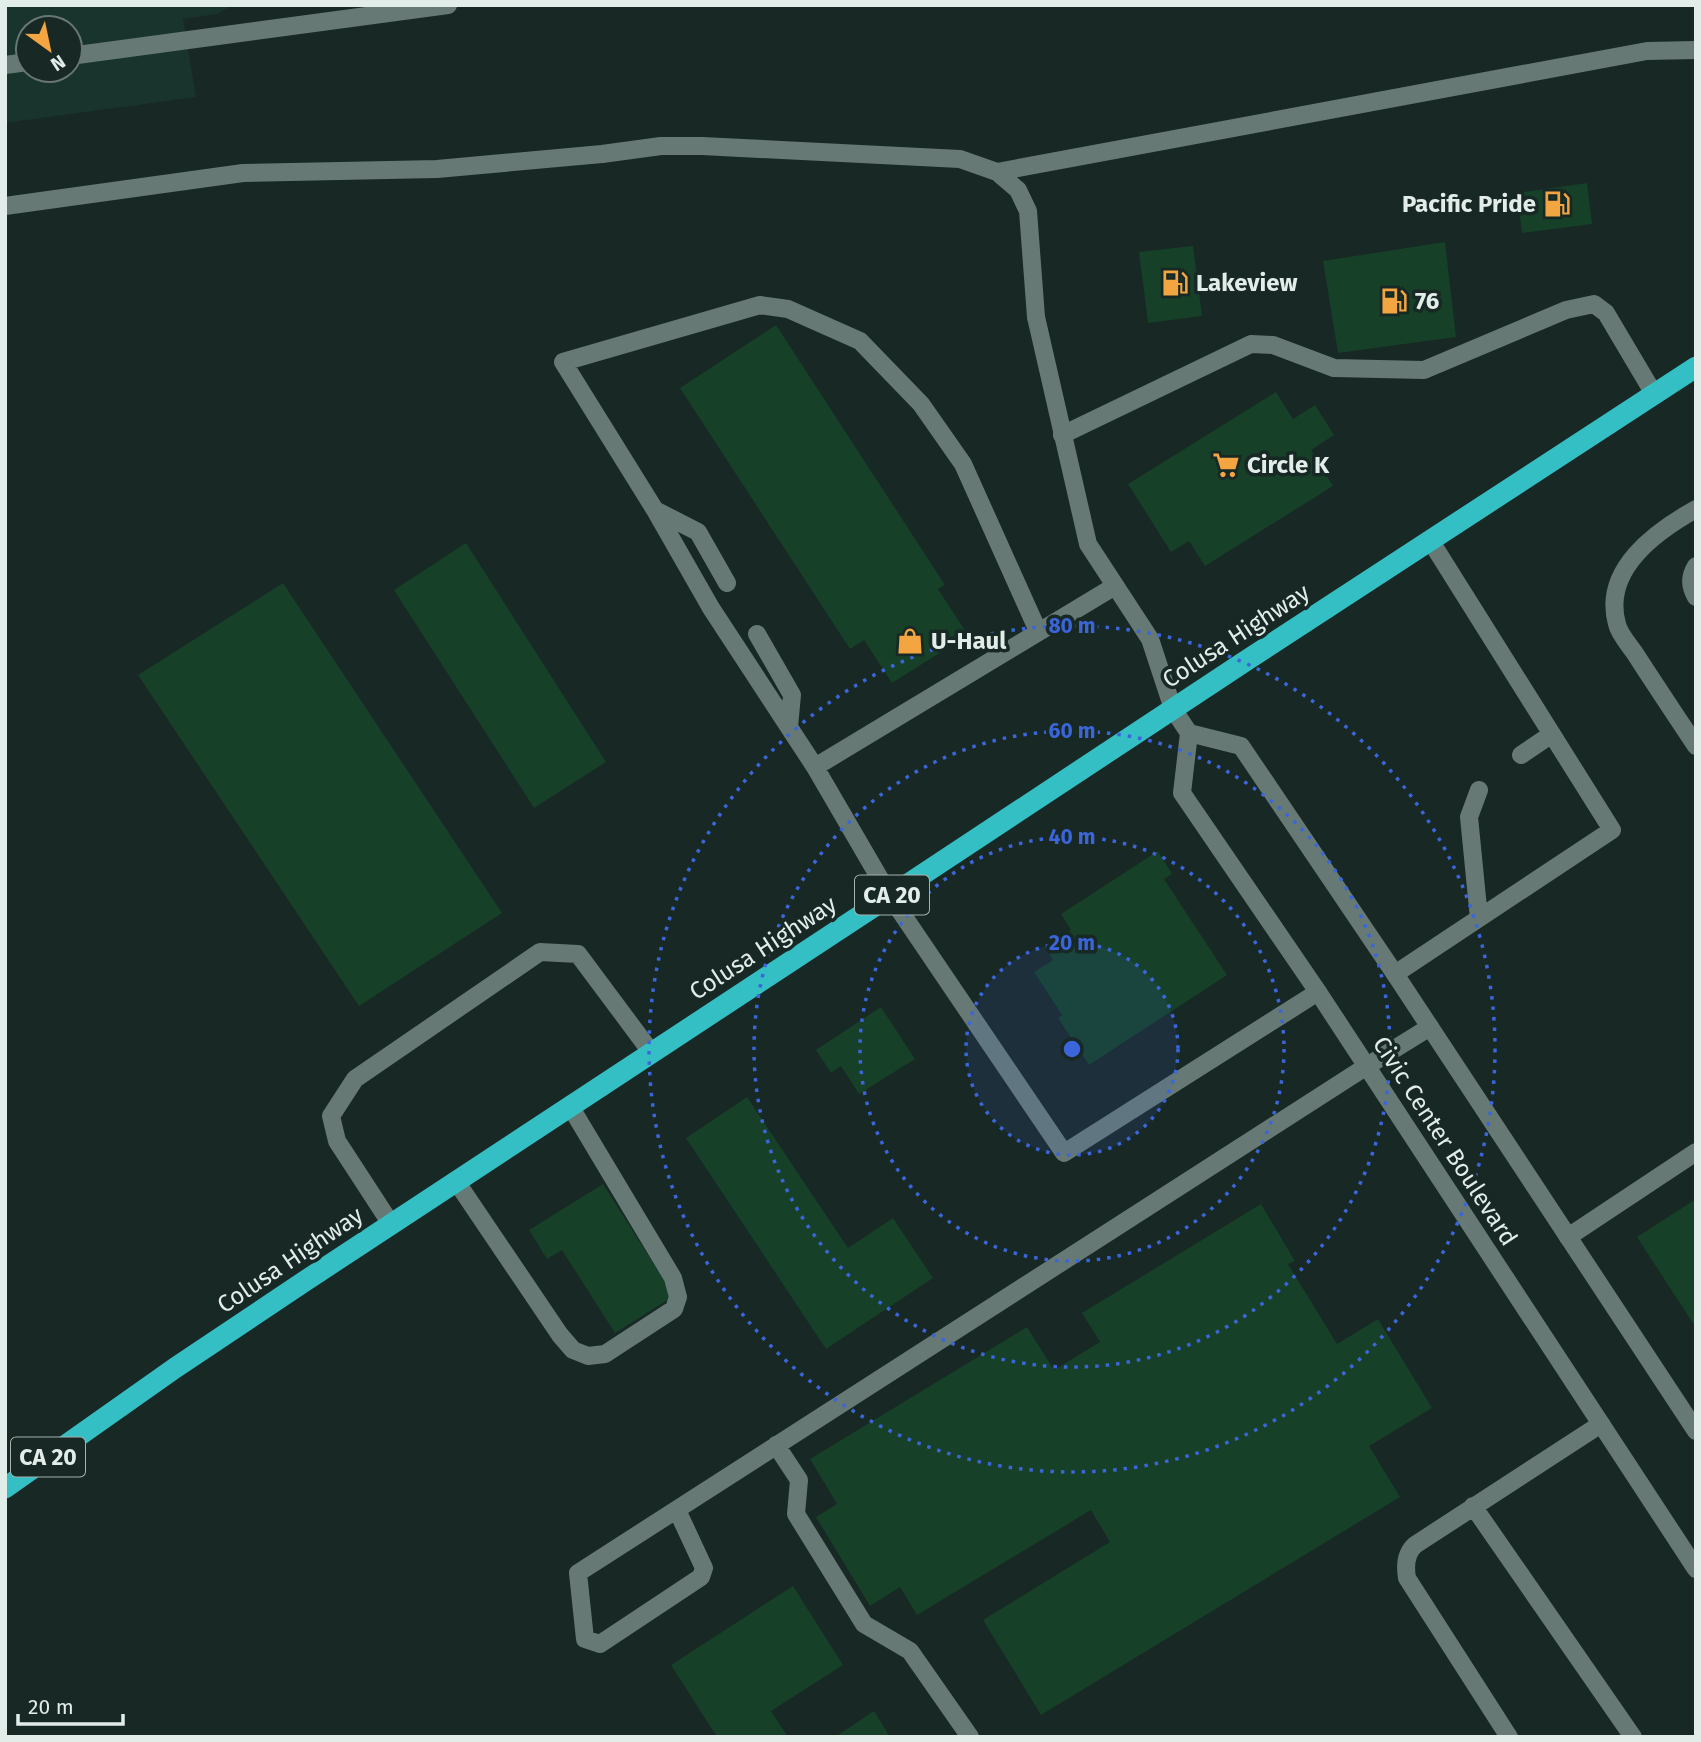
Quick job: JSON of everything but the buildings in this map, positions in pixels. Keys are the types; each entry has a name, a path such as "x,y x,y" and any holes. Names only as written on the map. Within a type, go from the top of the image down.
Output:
{"highway":[{"name":"Colusa Highway","path":"6,1485 175,1368 651,1052 1696,367"}],"street":[{"path":"84,54 347,12 448,5"},
{"path":"997,172 1647,51 1696,50"},
{"path":"5,206 243,173 437,169 661,146 960,159 997,172 1018,190 1028,211 1036,317 1088,544 1150,639 1173,709 1189,733"},
{"path":"1062,435 1251,344 1273,345 1334,368 1424,370 1566,310 1594,304 1606,313 1654,394"},
{"path":"1038,631 963,464 920,404 860,341 789,309 760,305 563,362 655,510 711,608 815,766 890,897 1064,1153 1318,992"},
{"path":"1696,509 1647,541 1625,568 1613,598 1617,626 1696,746"},
{"path":"655,510 698,532 727,583"},
{"path":"1395,974 1612,830 1430,540"},
{"path":"1696,566 1690,588 1696,597"},
{"path":"815,766 1115,586"},
{"path":"757,634 792,695 789,727"},
{"name":"Civic Center Boulevard","path":"1696,1432 1395,974 1241,746 1189,733 1182,793 1318,992 1696,1569"},
{"path":"1521,755 1552,734"},
{"path":"1479,790 1469,817 1479,918"},
{"path":"391,1224 337,1141 331,1116 355,1079 540,952 578,954 651,1052"},
{"path":"677,1510 704,1568 701,1577 600,1644 585,1639 578,1573 1430,1027"},
{"path":"456,1181 560,1335 573,1350 588,1356 605,1354 674,1309 678,1297 673,1278 570,1106"},
{"path":"1568,1237 1696,1152"},
{"path":"1509,1737 1407,1578 1406,1563 1410,1549 1601,1424"},
{"path":"776,1445 799,1480 796,1514 864,1624 910,1651 970,1737"},
{"path":"1473,1506 1633,1737"}],"shaded area":[{"path":"5,5 234,5 217,14 183,19 196,97 5,123"}],"place":[{"name":"Pacific Pride","path":"1557,204"},
{"name":"Lakeview","path":"1175,283"},
{"name":"76","path":"1394,301"},
{"name":"Circle K","path":"1226,465"},
{"name":"U-Haul","path":"910,641"}]}
